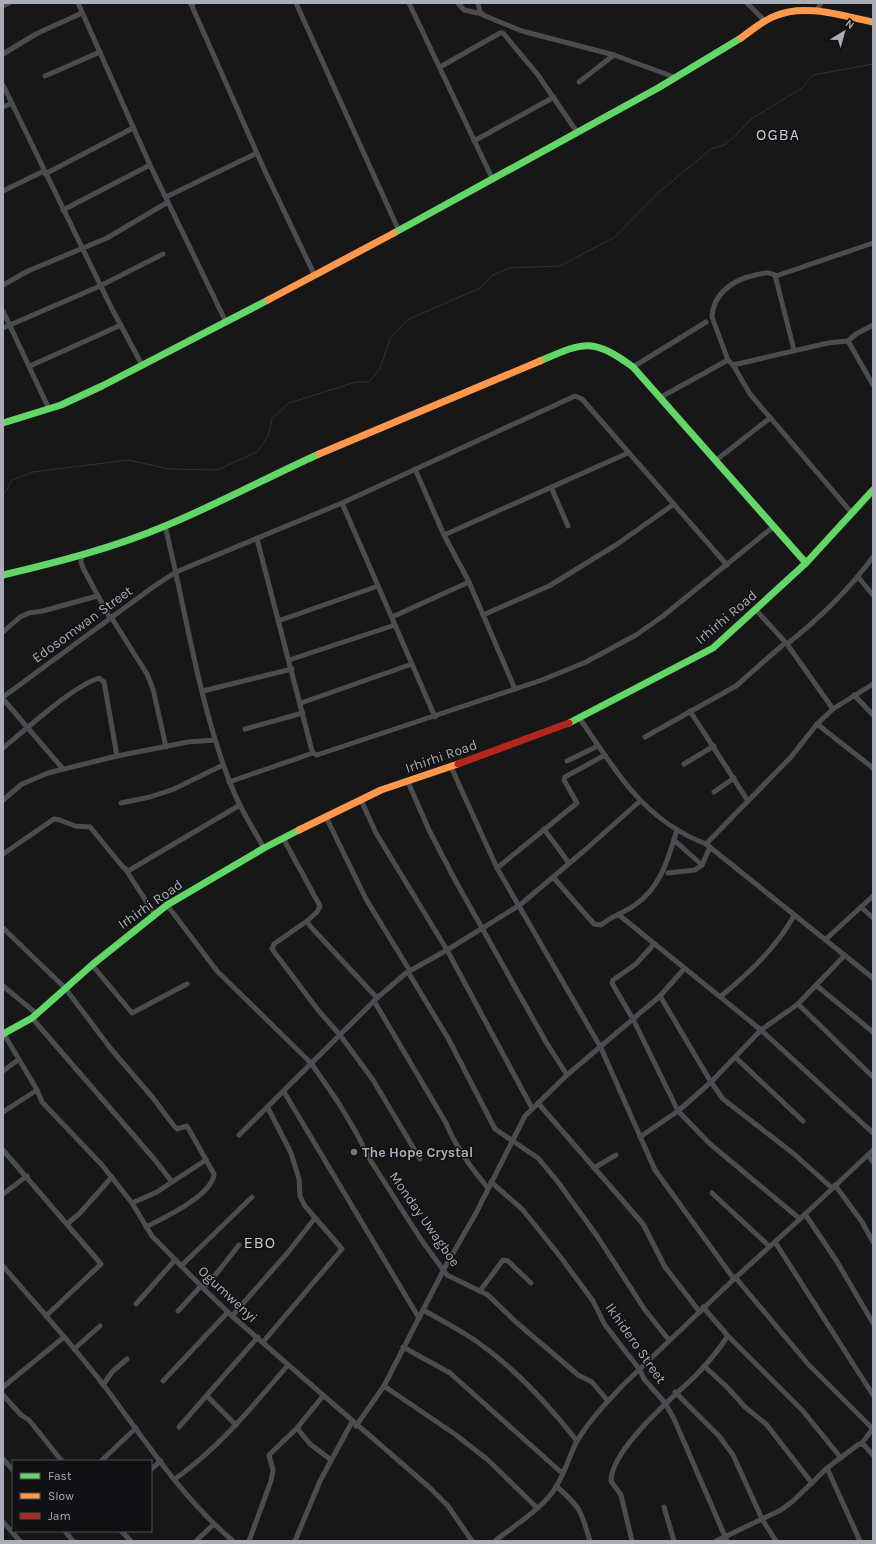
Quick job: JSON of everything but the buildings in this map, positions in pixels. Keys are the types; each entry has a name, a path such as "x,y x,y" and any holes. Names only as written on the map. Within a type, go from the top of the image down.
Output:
{"street":[{"path":"3,6 9,3"},
{"path":"78,3 150,165 226,322"},
{"path":"194,3 191,4 257,153 315,276"},
{"path":"296,3 399,231"},
{"path":"409,3 492,178"},
{"path":"458,3 464,10 482,14 522,31 614,55 674,77"},
{"path":"747,3 764,20"},
{"path":"816,12 822,3"},
{"path":"479,4 482,14"},
{"path":"3,423 49,408 102,386 315,276 658,88 742,37 764,20 789,13 816,12 873,22"},
{"path":"3,54 36,34 82,13"},
{"path":"440,67 500,33 503,33 538,75 577,132"},
{"path":"45,76 100,52"},
{"path":"579,82 614,55"},
{"path":"3,85 44,173 64,210 100,286 142,365"},
{"path":"474,141 554,97"},
{"path":"3,107 12,104"},
{"path":"3,191 44,173 133,128"},
{"path":"3,285 28,271 107,238 167,200 257,153"},
{"path":"64,210 150,165"},
{"path":"851,512 750,394 733,365 728,360 712,317 712,310 718,299 731,283 743,277 769,272 775,275 817,263 873,243"},
{"path":"3,328 100,286 163,254"},
{"path":"775,275 794,350"},
{"path":"3,311 49,408"},
{"path":"633,367 706,322"},
{"path":"30,366 120,325"},
{"path":"733,365 794,350 828,343 848,341 856,334 873,325"},
{"path":"848,341 873,385"},
{"path":"3,575 82,554 165,526 319,454 577,346 596,345 606,348 633,367 806,563"},
{"path":"661,397 728,360"},
{"name":"Edosomwan Street","path":"3,698 176,572 342,503 575,396 582,399 727,565"},
{"path":"716,461 770,418"},
{"path":"444,535 628,453"},
{"path":"415,469 444,535 468,582 515,689"},
{"path":"551,487 568,526"},
{"name":"Irhirhi Road","path":"4,1034 34,1016 92,965 167,905 264,848 360,800 580,720 713,648 806,563 851,512 873,490"},
{"path":"342,503 435,717"},
{"path":"483,615 549,586 616,545 674,504"},
{"path":"165,526 215,740 229,782 264,848"},
{"path":"229,782 314,753 317,755 324,754 435,717 586,662 636,635 727,565 773,527"},
{"path":"257,538 278,622 314,753"},
{"path":"82,554 81,562 84,570 98,596 147,674 153,689 166,746"},
{"path":"645,737 736,686 815,622 858,577 873,557"},
{"path":"858,577 873,595"},
{"path":"392,618 468,582"},
{"path":"278,622 378,586"},
{"path":"3,632 29,613 43,611 98,596"},
{"path":"756,610 786,644 833,709"},
{"path":"289,660 395,625"},
{"path":"301,703 412,664"},
{"path":"203,691 292,669"},
{"path":"3,748 76,691 99,678 104,682 117,756"},
{"path":"668,873 695,870 702,865 708,845 791,757 817,724 833,709 873,684"},
{"path":"854,695 873,715"},
{"path":"3,698 63,769"},
{"path":"690,711 714,746 748,801"},
{"path":"245,729 303,713"},
{"path":"580,720 624,783 650,812 677,830 708,845 794,916 826,938 873,978"},
{"path":"817,724 873,768"},
{"path":"3,800 22,784 63,769 166,746 215,740"},
{"path":"567,761 598,746"},
{"path":"684,764 714,746"},
{"path":"498,868 577,803 564,780 565,777 605,755"},
{"path":"121,803 150,797 174,789 223,765"},
{"path":"451,767 498,868 601,1048 652,1165 664,1184 734,1278 808,1364 871,1427 872,1430 861,1444 827,1468 781,1510 726,1539 716,1541"},
{"path":"714,792 734,778"},
{"path":"408,782 429,830 455,880 483,927 546,1042 567,1075"},
{"path":"360,800 376,833 447,950 532,1108"},
{"path":"239,1135 284,1092 375,999 409,971 447,950 520,905 640,800"},
{"path":"126,870 131,870 240,805"},
{"path":"326,817 366,899 448,1038 489,1120 495,1129 512,1142 538,1158 558,1182 597,1236 644,1310 668,1340"},
{"path":"3,854 54,819 75,826 90,827 126,870 155,915"},
{"path":"544,829 569,863"},
{"path":"553,877 594,924 601,925 611,916 619,915 648,895 658,882 665,868 677,830"},
{"path":"283,838 320,906 317,912 307,921 274,944 272,949 340,1035 372,1080 420,1159"},
{"path":"674,840 702,865"},
{"path":"826,938 873,896"},
{"name":"Monday Uwagboe","path":"167,905 217,971 311,1063 338,1102 357,1134 368,1158 420,1238 447,1275 488,1295 517,1324 578,1375 592,1382 608,1401"},
{"path":"861,907 873,918"},
{"path":"619,915 761,1030 873,1133"},
{"path":"720,997 766,956 783,935 794,916"},
{"path":"307,921 314,931 375,999 446,1122 453,1140 474,1172 488,1188"},
{"path":"3,928 65,988 111,1050 174,1126 177,1129 187,1126 214,1174 211,1183 182,1208 146,1227"},
{"path":"654,944 636,964 613,980 612,983 633,1019 678,1112 709,1143 800,1220"},
{"path":"640,1137 678,1112 711,1082 761,1030 798,1004 817,986 845,955"},
{"path":"92,965 132,1013 187,984"},
{"path":"296,1541 320,1481 331,1460 354,1424 384,1386 444,1269 463,1238 519,1126 532,1108 567,1075 601,1048 660,996 684,969"},
{"path":"3,986 34,1016 172,1182"},
{"path":"817,986 873,1032"},
{"path":"660,996 711,1082 724,1099 834,1187 862,1222 873,1242"},
{"path":"798,1004 873,1077"},
{"name":"Ogumwenyi","path":"4,1034 45,1106 112,1177 132,1203 152,1236 230,1314 258,1337 354,1424 429,1487 448,1506 472,1541"},
{"path":"735,1057 803,1121"},
{"path":"3,1071 18,1060"},
{"path":"3,1112 37,1090"},
{"path":"284,1092 418,1318"},
{"path":"538,1103 643,1224 665,1267 701,1309 803,1411 841,1458"},
{"path":"263,1342 342,1249 315,1218 300,1196 299,1179 291,1153 268,1108"},
{"path":"3,1150 27,1176 101,1264 46,1316"},
{"path":"495,1541 537,1508 551,1494 563,1474 578,1441 608,1401 668,1340 769,1246 800,1220 873,1150"},
{"path":"594,1168 616,1154"},
{"path":"868,1155 873,1162"},
{"path":"132,1203 157,1192 206,1160"},
{"path":"3,1194 27,1176"},
{"path":"67,1224 79,1214 112,1177"},
{"name":"Ikhidero Street","path":"491,1182 522,1209 559,1255 593,1301 605,1325 640,1370 644,1379 665,1403 674,1420 726,1539"},
{"path":"712,1193 769,1246"},
{"path":"181,1266 252,1196"},
{"path":"805,1214 836,1260 873,1324"},
{"path":"163,1381 230,1314 290,1250 315,1218"},
{"path":"775,1242 873,1395"},
{"path":"178,1311 217,1274 239,1245"},
{"path":"136,1304 175,1260"},
{"path":"480,1291 503,1260 508,1261 531,1283"},
{"path":"3,1266 74,1348 175,1479 213,1524 233,1541"},
{"path":"423,1310 471,1338 493,1354 549,1407 578,1441"},
{"path":"74,1348 100,1326"},
{"path":"632,1541 621,1495 614,1486 611,1477 616,1462 643,1427 676,1392 691,1380 728,1336"},
{"path":"3,1387 64,1337"},
{"path":"179,1427 258,1337"},
{"path":"403,1347 450,1373 563,1474"},
{"path":"103,1385 112,1372 127,1359"},
{"path":"175,1479 191,1468 236,1425 288,1365"},
{"path":"704,1366 727,1387 745,1407 766,1424 812,1482"},
{"path":"384,1386 456,1435 488,1460 537,1508"},
{"path":"676,1392 719,1436 734,1455 762,1519 776,1541"},
{"path":"3,1395 21,1415 29,1420 61,1460"},
{"path":"207,1396 236,1425"},
{"path":"249,1541 271,1481 273,1470 269,1455 297,1428 323,1396"},
{"path":"102,1460 136,1428"},
{"path":"297,1428 310,1444 331,1460"},
{"path":"861,1444 873,1455"},
{"path":"3,1459 12,1469"},
{"path":"152,1469 161,1460"},
{"path":"827,1468 860,1541"},
{"path":"556,1486 577,1505 582,1515 590,1541"},
{"path":"664,1507 674,1541"},
{"path":"3,1522 20,1541"},
{"path":"196,1541 213,1524"},
{"path":"66,1532 74,1541"},
{"path":"122,1532 131,1541"}],"waterway":[{"path":"3,496 12,480 33,472 129,460 168,469 217,470 257,452 268,436 272,419 289,403 356,382 369,382 380,369 390,339 407,320 480,288 493,275 510,268 560,266 615,237 659,192 711,149 724,145 751,119 802,88 813,75 873,64"}],"traffic: fast":[{"path":"394,233 658,88 741,38"},
{"path":"3,423 61,405 102,386 268,300"},
{"path":"540,361 567,350 588,346 597,347 607,351 633,367 806,563"},
{"path":"3,575 85,554 145,534 204,509 319,454"},
{"path":"569,723 713,648 806,563 873,490"},
{"path":"3,1034 32,1018 93,964 167,905 264,848 299,830"}],"traffic: slow":[{"path":"741,38 770,18 787,12 824,12 873,22"},
{"path":"268,300 394,233"},
{"path":"319,454 540,361"},
{"path":"299,830 381,790 458,764"}],"traffic: jam":[{"path":"458,764 569,723"}],"place":[{"name":"The Hope Crystal","path":"354,1152"}],"district":[{"name":"OGBA","path":"778,134"},
{"name":"EBO","path":"260,1242"}]}
